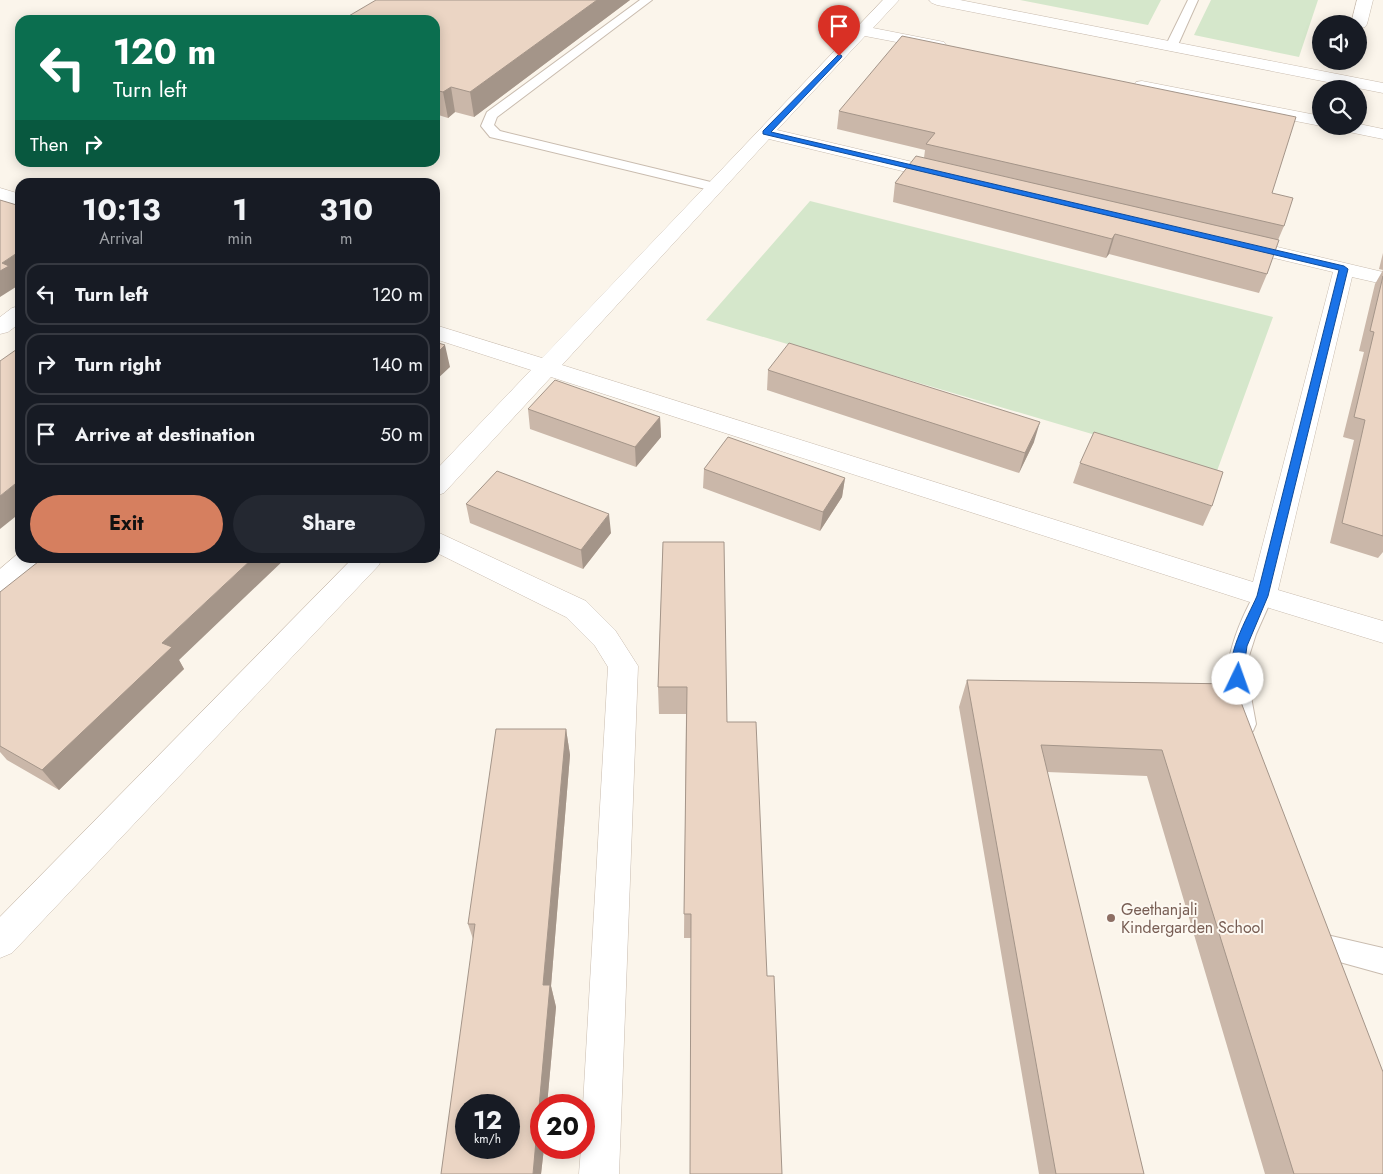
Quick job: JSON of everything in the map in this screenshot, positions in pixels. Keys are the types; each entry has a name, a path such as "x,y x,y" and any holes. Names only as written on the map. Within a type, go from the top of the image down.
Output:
{"street":[{"path":"440,482 891,0"},
{"path":"937,0 1171,48 1344,80 1347,70"},
{"path":"1361,15 1365,0"},
{"path":"863,31 951,48"},
{"path":"1126,83 1312,120"},
{"path":"1367,85 1383,88"},
{"path":"1367,131 1383,134"},
{"path":"766,133 958,178"},
{"path":"0,194 15,198"},
{"path":"1219,239 1383,278"},
{"path":"1263,596 1344,269"},
{"path":"0,326 15,316"},
{"path":"440,334 1263,596 1383,632"},
{"path":"440,543 576,609 605,638 623,666 599,1174"},
{"path":"0,584 25,563"},
{"path":"0,941 364,563"}],"lane":[{"path":"647,0 492,115 487,126 495,134 714,187"},
{"path":"1171,48 1193,0"},
{"path":"1251,746 1244,721 1237,666 1241,646 1263,596"},
{"path":"1337,975 1323,938 1383,961"}],"green space":[{"path":"1020,0 1161,0 1148,25"},
{"path":"1211,0 1318,0 1299,57 1194,35"},
{"path":"810,201 1273,317 1217,471 706,320"}],"building":[{"path":"376,0 597,0 470,92 451,87 443,92 440,91 440,15 350,15"},
{"path":"902,36 1296,117 1272,193 1293,198 1284,226 926,144 935,133 839,111"},
{"path":"916,156 1279,240 1267,274 1115,234 1112,239 895,183"},
{"path":"0,200 15,204 15,254 2,263 9,266 0,271"},
{"path":"1383,276 1383,536 1342,523 1365,420 1354,417 1374,332 1370,331"},
{"path":"789,343 1040,422 1025,453 768,370"},
{"path":"440,344 445,345 440,350"},
{"path":"15,350 15,484 0,496 0,361"},
{"path":"555,380 660,417 635,447 528,409"},
{"path":"1094,432 1223,472 1212,506 1080,463"},
{"path":"728,437 845,478 823,512 704,469"},
{"path":"497,471 609,514 581,550 466,504"},
{"path":"663,542 724,542 727,722 756,722 767,976 774,976 782,1174 690,1174 691,914 684,914 687,687 658,687"},
{"path":"37,563 248,563 162,643 172,647 42,770 0,746 0,592"},
{"path":"967,680 1234,684 1383,1072 1383,1174 1294,1174 1162,750 1041,745 1144,1174 1056,1174"},
{"path":"496,729 566,729 543,985 550,985 540,1094 530,1094 530,1159 534,1159 533,1174 441,1174 475,924 468,924"}],"place":[{"name":"Geethanjali Kindergarden School","path":"1111,918"}],"route":[{"path":"839,56 766,133 1344,269 1263,596 1241,646 1237,666 1238,679"}]}
